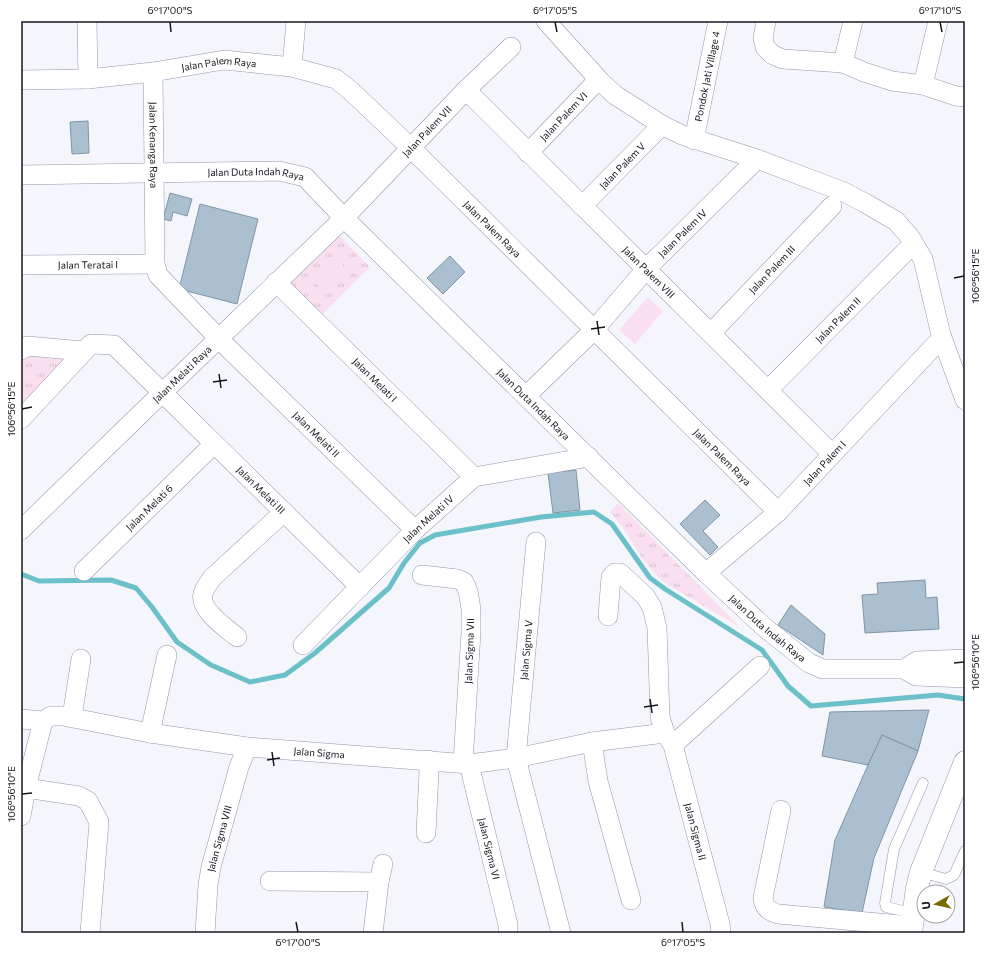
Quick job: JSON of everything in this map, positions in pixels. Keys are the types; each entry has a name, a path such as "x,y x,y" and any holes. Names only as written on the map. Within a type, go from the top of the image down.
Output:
{"main road":[{"path":"912,924 917,888 921,872 965,762"}],"street":[{"path":"87,21 88,79"},
{"path":"292,67 296,21"},
{"path":"546,21 598,80 615,95 662,125 682,135 695,136 844,192 896,220 910,237 924,259 941,335 965,400"},
{"name":"Pondok Jati Village 4","path":"695,136 718,21"},
{"path":"766,21 763,38 765,46 773,55 783,59 843,63 864,72 892,81 923,85 956,96 965,97"},
{"path":"843,63 853,21"},
{"path":"923,85 938,21"},
{"name":"Jalan Palem VII","path":"344,218 466,90 511,47"},
{"name":"Jalan Palem Raya","path":"153,72 224,60 292,67 336,79 352,91 411,148 778,512"},
{"path":"21,80 88,79 153,72"},
{"name":"Jalan Kenanga Raya","path":"153,72 155,264 158,275 214,333"},
{"name":"Jalan Palem VI","path":"528,152 598,80"},
{"name":"Jalan Palem VIII","path":"466,90 832,454"},
{"name":"Jalan Palem V","path":"582,206 662,125"},
{"name":"Jalan Palem IV","path":"526,396 594,330 646,269 757,159"},
{"name":"Jalan Duta Indah Raya","path":"21,175 279,171 305,178 706,573 763,626 808,663 823,669 904,669 916,676 965,678"},
{"name":"Jalan Palem III","path":"711,333 832,206"},
{"name":"Jalan Melati Raya","path":"21,530 162,392 214,333 276,282 344,218"},
{"name":"Jalan Palem II","path":"768,390 908,249"},
{"name":"Jalan Teratai I","path":"21,266 155,264"},
{"name":"Jalan Melati I","path":"276,282 474,477"},
{"name":"Jalan Melati II","path":"214,333 415,530"},
{"name":"Jalan Melati III","path":"83,351 91,344 114,345 360,587"},
{"name":"Jalan Palem I","path":"706,573 778,512 936,344"},
{"path":"21,350 27,346 83,351"},
{"path":"21,419 83,351"},
{"name":"Jalan Melati 6","path":"84,571 214,444"},
{"path":"474,477 588,457"},
{"name":"Jalan Melati IV","path":"303,645 415,530 474,477"},
{"path":"237,637 210,614 203,602 202,595 212,578 284,512"},
{"name":"Jalan Sigma V","path":"516,758 536,542"},
{"name":"Jalan Sigma II","path":"608,616 611,577 615,573 620,573 645,596 652,607 657,628 660,717 669,739 720,924 721,933"},
{"name":"Jalan Sigma VII","path":"422,575 457,579 464,582 468,591 471,609 471,632 466,764"},
{"path":"150,732 167,656"},
{"path":"72,717 81,659"},
{"name":"Jalan Duta Indah Raya","path":"904,669 917,661 965,659"},
{"path":"669,739 755,671"},
{"name":"Jalan Sigma","path":"21,719 43,721 52,716 72,717 150,732 247,747 466,764 516,758 592,742 669,739"},
{"path":"21,816 26,770 43,721"},
{"path":"592,742 598,781 631,900"},
{"name":"Jalan Sigma VIII","path":"204,933 211,867 239,768 247,747"},
{"path":"516,758 561,933"},
{"path":"426,833 429,771 428,760"},
{"name":"Jalan Sigma VI","path":"466,764 508,924 508,933"},
{"path":"26,770 88,801 99,822 90,933"},
{"path":"781,810 763,898 766,908 778,914 912,924"},
{"path":"270,881 381,873 373,933"}],"lane":[{"path":"912,924 886,907 885,904 894,849 923,783"},
{"path":"921,872 946,879 954,876 965,851"}],"green space":[{"path":"338,234 370,267 316,321 283,288"},
{"path":"334,255 344,266 320,288 311,278"},
{"path":"648,297 663,311 635,344 619,330"},
{"path":"76,352 24,409 20,373 23,353"},
{"path":"618,503 740,627 666,584 655,574 643,560 621,525 610,512"}],"building":[{"path":"88,121 89,153 72,154 70,122"},
{"path":"170,193 192,199 187,216 173,212 171,221 163,219"},
{"path":"200,204 258,219 237,304 179,289"},
{"path":"450,256 465,272 443,294 427,278"},
{"path":"576,470 580,510 553,513 548,473"},
{"path":"705,500 720,515 703,531 718,547 710,555 680,524"},
{"path":"925,580 926,598 937,597 939,629 865,633 862,595 878,594 877,583"},
{"path":"791,605 825,634 823,655 778,625"},
{"path":"929,710 918,751 882,735 868,765 822,756 830,712"},
{"path":"882,735 918,751 874,858 862,913 824,907 835,840"}],"waterway":[{"path":"21,574 39,581 111,580 136,588 152,607 177,642 211,665 250,682 285,675 315,653 389,588 404,563 420,543 435,535 541,517 594,512 612,524 650,578 762,650 788,686 811,706 938,695 965,699"}]}
